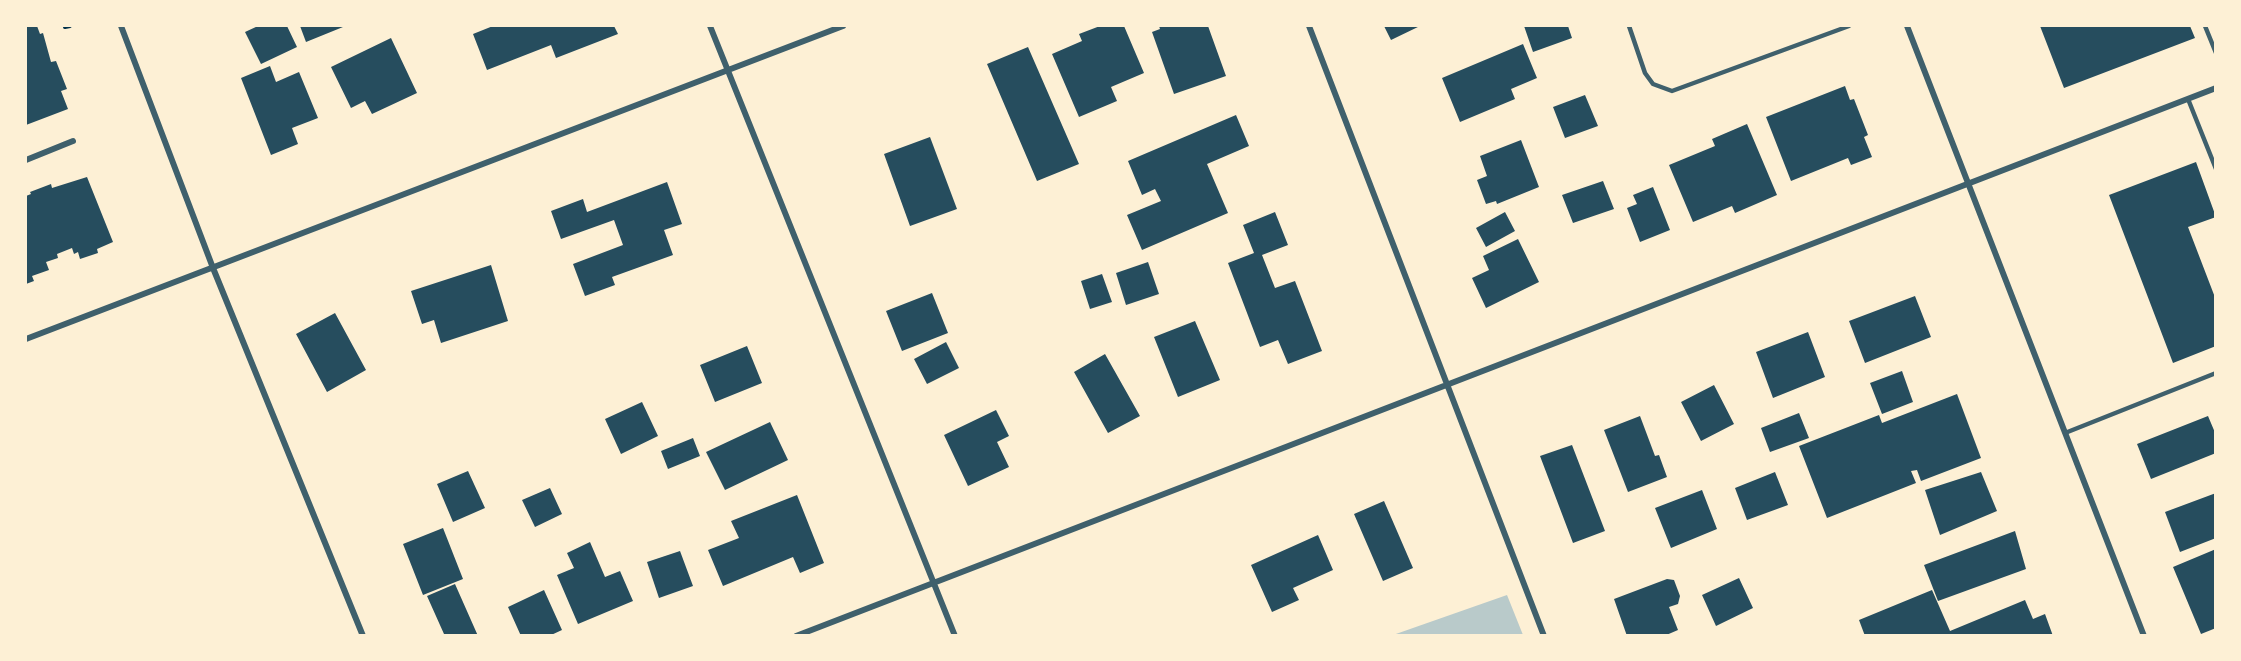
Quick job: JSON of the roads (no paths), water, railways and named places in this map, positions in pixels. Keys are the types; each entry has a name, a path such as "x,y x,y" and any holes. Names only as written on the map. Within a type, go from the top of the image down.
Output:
{"street":[{"path":"121,26 213,268 363,636"},
{"path":"710,26 955,636"},
{"path":"26,339 843,26"},
{"path":"1309,26 1545,636"},
{"path":"1907,26 2144,636"},
{"path":"796,636 2216,88"},
{"path":"26,160 73,141"}],"lane":[{"path":"1629,26 1645,73 1653,84 1672,91 1849,26"},
{"path":"2205,26 2216,53"},
{"path":"2188,99 2216,169"},
{"path":"2065,433 2216,374"}]}
